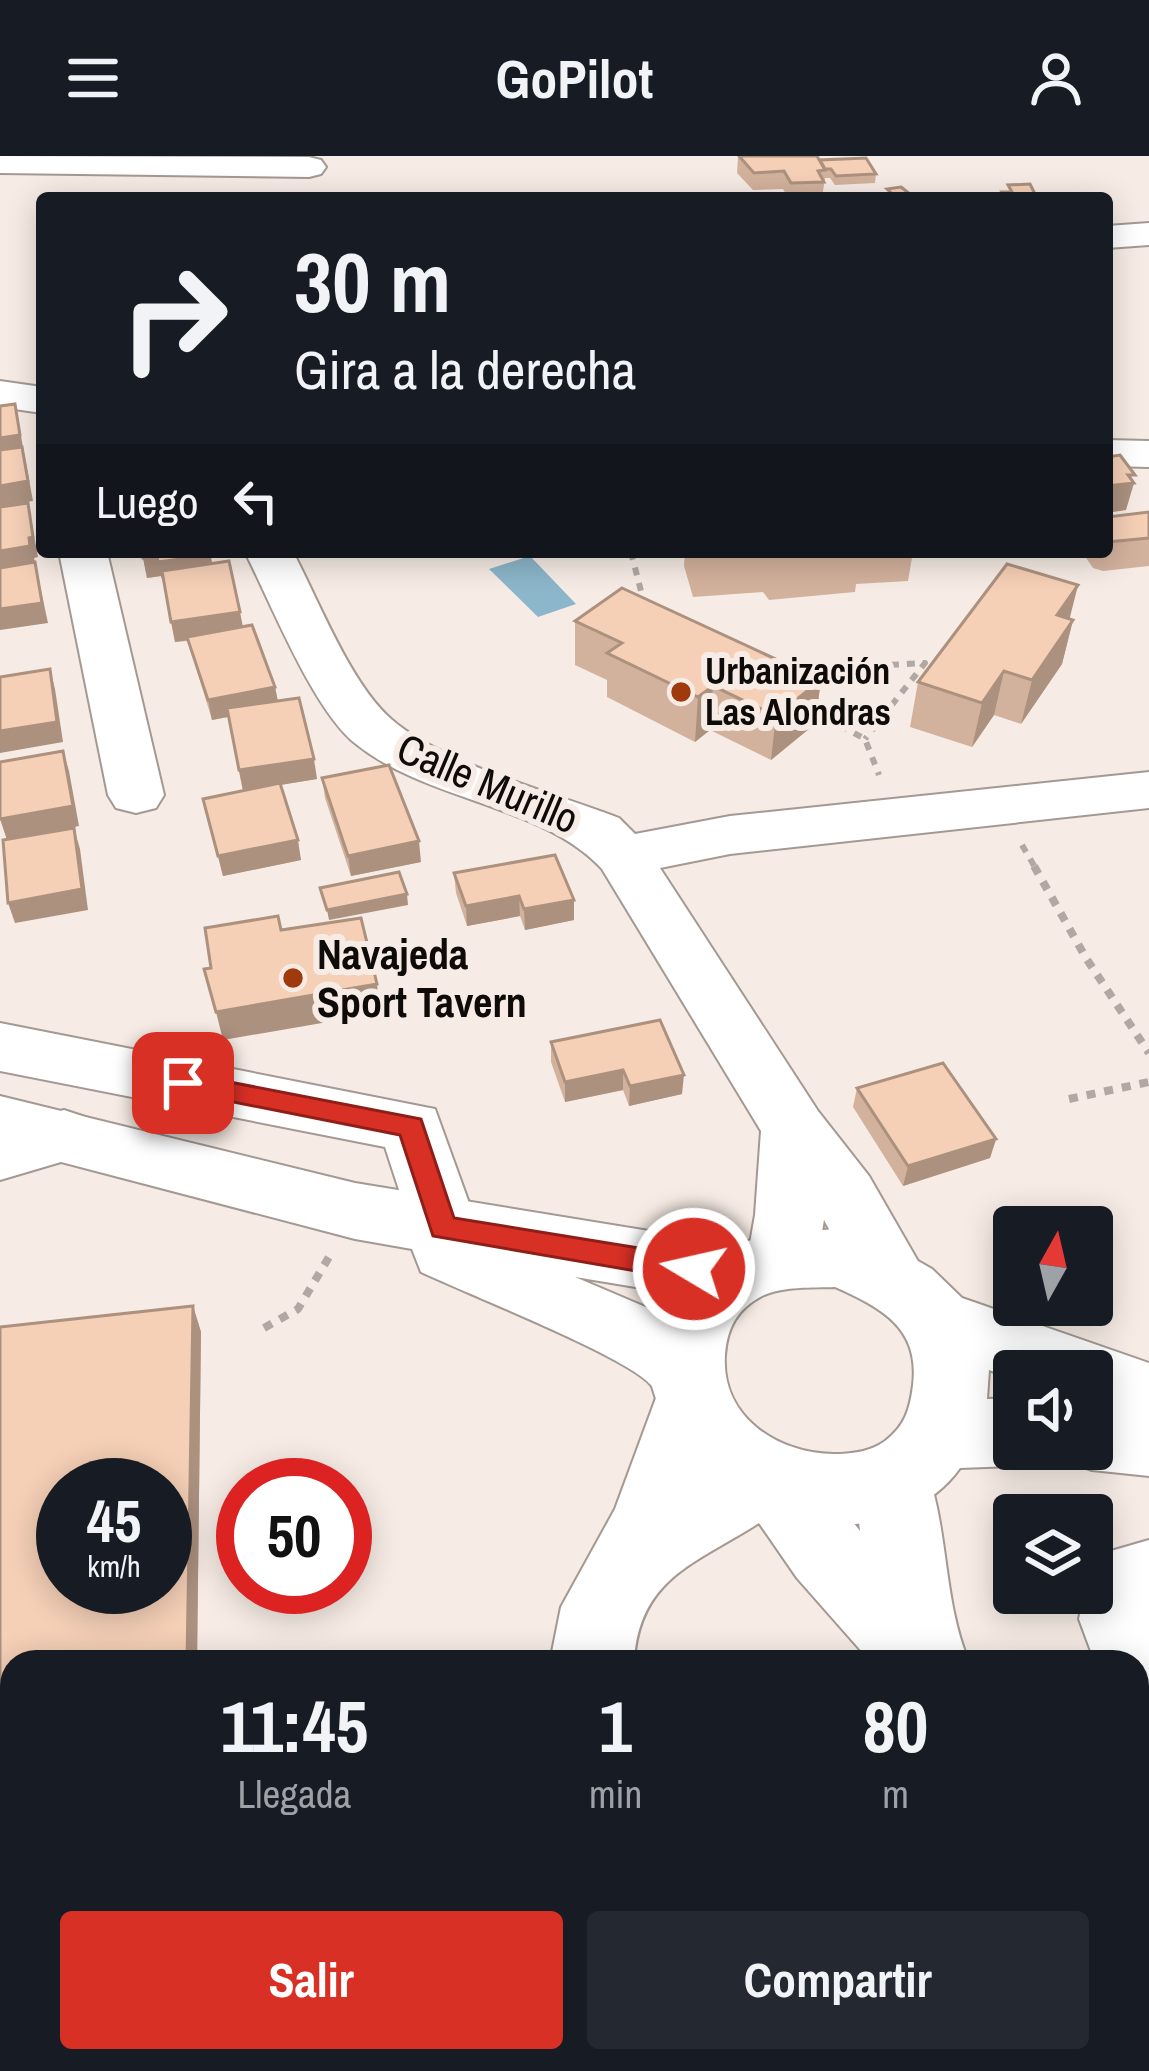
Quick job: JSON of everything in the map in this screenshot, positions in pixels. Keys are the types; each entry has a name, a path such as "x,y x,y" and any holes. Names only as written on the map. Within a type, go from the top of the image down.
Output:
{"street":[{"path":"0,163 308,174"},
{"path":"1113,237 1149,234"},
{"path":"0,394 36,399"},
{"path":"84,558 136,795"},
{"name":"Calle Murillo","path":"272,558 337,683 371,730 422,763 599,831 623,856 794,1129 914,1298"},
{"path":"623,856 730,836 1149,790"},
{"path":"0,1047 412,1127 443,1228"},
{"path":"0,1154 32,1128 646,1341 687,1384 718,1445 770,1480 825,1551 916,1650"},
{"path":"592,1650 593,1621 631,1560 665,1486 687,1384 692,1324 709,1297 759,1268 790,1215 794,1129"},
{"path":"342,1233 443,1228 759,1268 838,1258 914,1298 1034,1350"},
{"path":"914,1298 950,1349 953,1379 949,1449 923,1650"},
{"path":"1113,1383 1149,1396"},
{"path":"1113,1438 1149,1442"},
{"path":"631,1560 770,1480 812,1491 949,1449"},
{"path":"1134,1650 1118,1620 1122,1598 1133,1580 1149,1578"}],"path":[{"path":"632,558 645,609"},
{"path":"789,671 925,663 865,739 804,706"},
{"path":"1037,874 1149,1053"},
{"path":"1069,1099 1149,1082"},
{"path":"265,1328 298,1310 342,1233"}],"water":[{"path":"532,558 576,604 538,617 489,569"}],"building":[{"path":"739,156 817,156 825,170 818,171 824,182 791,183 784,171 754,173"},
{"path":"866,158 876,174 836,176 820,160"},
{"path":"1030,184 1034,192 1012,192 1008,185"},
{"path":"15,404 20,435 0,438 0,406"},
{"path":"22,447 28,481 0,486 0,450"},
{"path":"1120,455 1135,475 1128,475 1134,483 1113,485 1113,456"},
{"path":"28,503 30,546 0,551 0,507"},
{"path":"1149,512 1149,538 1113,541 1113,516"},
{"path":"229,561 240,612 171,622 162,571"},
{"path":"35,562 42,603 0,609 0,568"},
{"path":"1007,564 1078,585 1057,615 1073,620 1032,680 1004,671 982,703 918,682"},
{"path":"622,588 821,680 776,716 713,686 698,697 607,653 622,643 575,621"},
{"path":"252,625 275,687 208,700 187,637"},
{"path":"50,669 57,722 0,731 0,677"},
{"path":"299,698 314,759 239,770 227,708"},
{"path":"63,751 73,806 0,819 0,762"},
{"path":"389,765 419,841 348,856 322,778"},
{"path":"280,783 298,840 218,856 203,799"},
{"path":"74,828 82,889 8,903 3,840"},
{"path":"555,855 574,900 524,909 519,896 466,906 454,873"},
{"path":"399,872 407,894 327,910 320,888"},
{"path":"278,916 281,930 361,918 377,984 216,1012 204,969 211,968 205,928"},
{"path":"660,1020 684,1075 630,1086 623,1070 565,1082 551,1042"},
{"path":"943,1063 996,1139 908,1166 857,1088"},
{"path":"193,1306 190,1458 36,1458 36,1614 188,1614 187,1650 0,1650 0,1327"}],"place":[{"name":"Urbanización Las Alondras","path":"681,692"},
{"name":"Navajeda Sport Tavern","path":"293,978"}],"route":[{"path":"183,1083 412,1127 443,1228 694,1269"}]}
